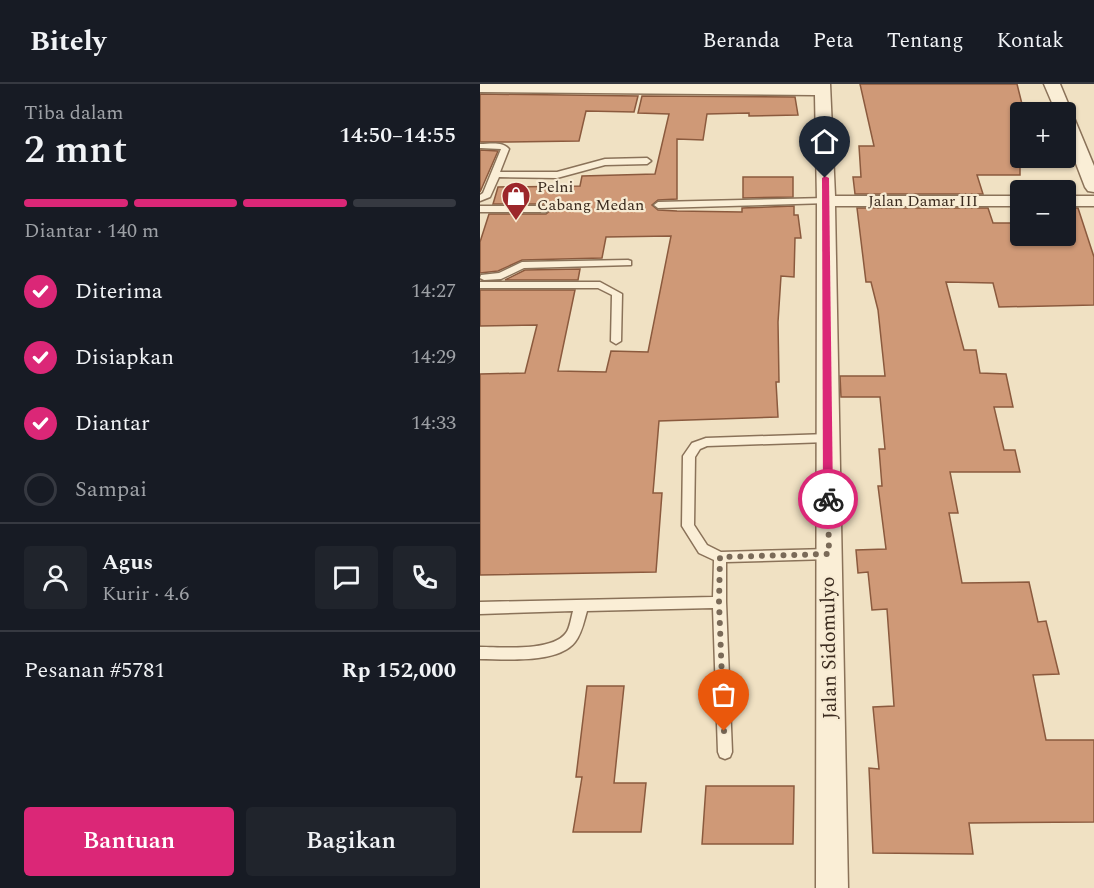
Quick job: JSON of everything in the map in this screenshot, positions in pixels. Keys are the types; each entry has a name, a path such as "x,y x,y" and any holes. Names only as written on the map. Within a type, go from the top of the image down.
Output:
{"street":[{"path":"1052,84 1059,102"},
{"path":"480,87 822,87"},
{"name":"Jalan Sidomulyo","path":"822,87 826,201 832,888"},
{"path":"1076,143 1094,187"},
{"name":"Jalan Damar III","path":"826,201 1010,201"},
{"path":"1076,201 1094,201"}],"lane":[{"path":"480,146 502,146 505,149 487,195 480,198"},
{"path":"494,174 557,175 605,162 647,161"},
{"path":"658,205 826,201"},
{"path":"480,209 546,209"},
{"path":"480,277 501,276 522,265 628,263"},
{"path":"480,285 600,285 609,288 617,294 616,341"},
{"path":"828,438 706,442 696,446 689,456 688,526 703,549 720,557 829,554"},
{"path":"720,557 719,602 725,752"},
{"path":"480,608 719,602"},
{"path":"480,653 549,651 561,647 570,638 582,605"}],"building":[{"path":"860,84 1017,84 1022,102 1010,102 1010,168 1020,168 1020,175 977,175 983,194 855,194 853,177 861,177 859,146 874,146"},
{"path":"480,94 638,96 634,112 586,111 579,141 480,142"},
{"path":"642,96 795,97 798,115 707,114 703,140 677,139 677,199 658,200 652,205 658,210 742,212 742,208 794,206 794,215 798,215 801,238 795,238 794,277 781,276 778,322 779,382 776,382 778,417 659,421 653,493 662,493 656,572 480,575 480,374 525,373 537,325 480,326 480,290 575,290 558,371 606,372 611,351 648,352 671,236 606,237 602,258 522,260 498,271 480,273 480,242 489,214 546,214 552,209 546,204 493,204 498,187 580,186 582,176 655,174 669,114 638,113"},
{"path":"480,150 498,151 480,192"},
{"path":"743,177 793,177 793,197 743,198"},
{"path":"857,208 988,208 993,223 1010,223 1010,246 1076,246 1076,208 1078,208 1094,257 1094,305 999,307 993,283 946,282 964,350 976,350 980,373 1006,374 1013,407 994,407 1004,450 1015,450 1020,472 950,472 958,513 949,513 962,583 1029,582 1038,622 1046,621 1059,674 1033,675 1046,740 1094,740 1094,822 969,823 973,854 873,853 869,768 879,769 873,707 894,706 887,609 872,610 868,572 858,573 856,550 886,549 878,486 882,486 879,449 885,449 880,397 841,397 840,376 885,376 878,310 871,282 866,282"},
{"path":"580,269 578,280 505,280 525,270"},
{"path":"587,686 624,686 614,783 646,783 641,832 573,832 582,777 576,777"},
{"path":"706,786 794,786 793,844 702,844"}],"way so far":[{"path":"724,731 719,602 720,557 829,554 828,499"}],"place":[{"name":"Pelni Cabang Medan","path":"516,222"}],"route":[{"path":"825,178 828,499"}]}
